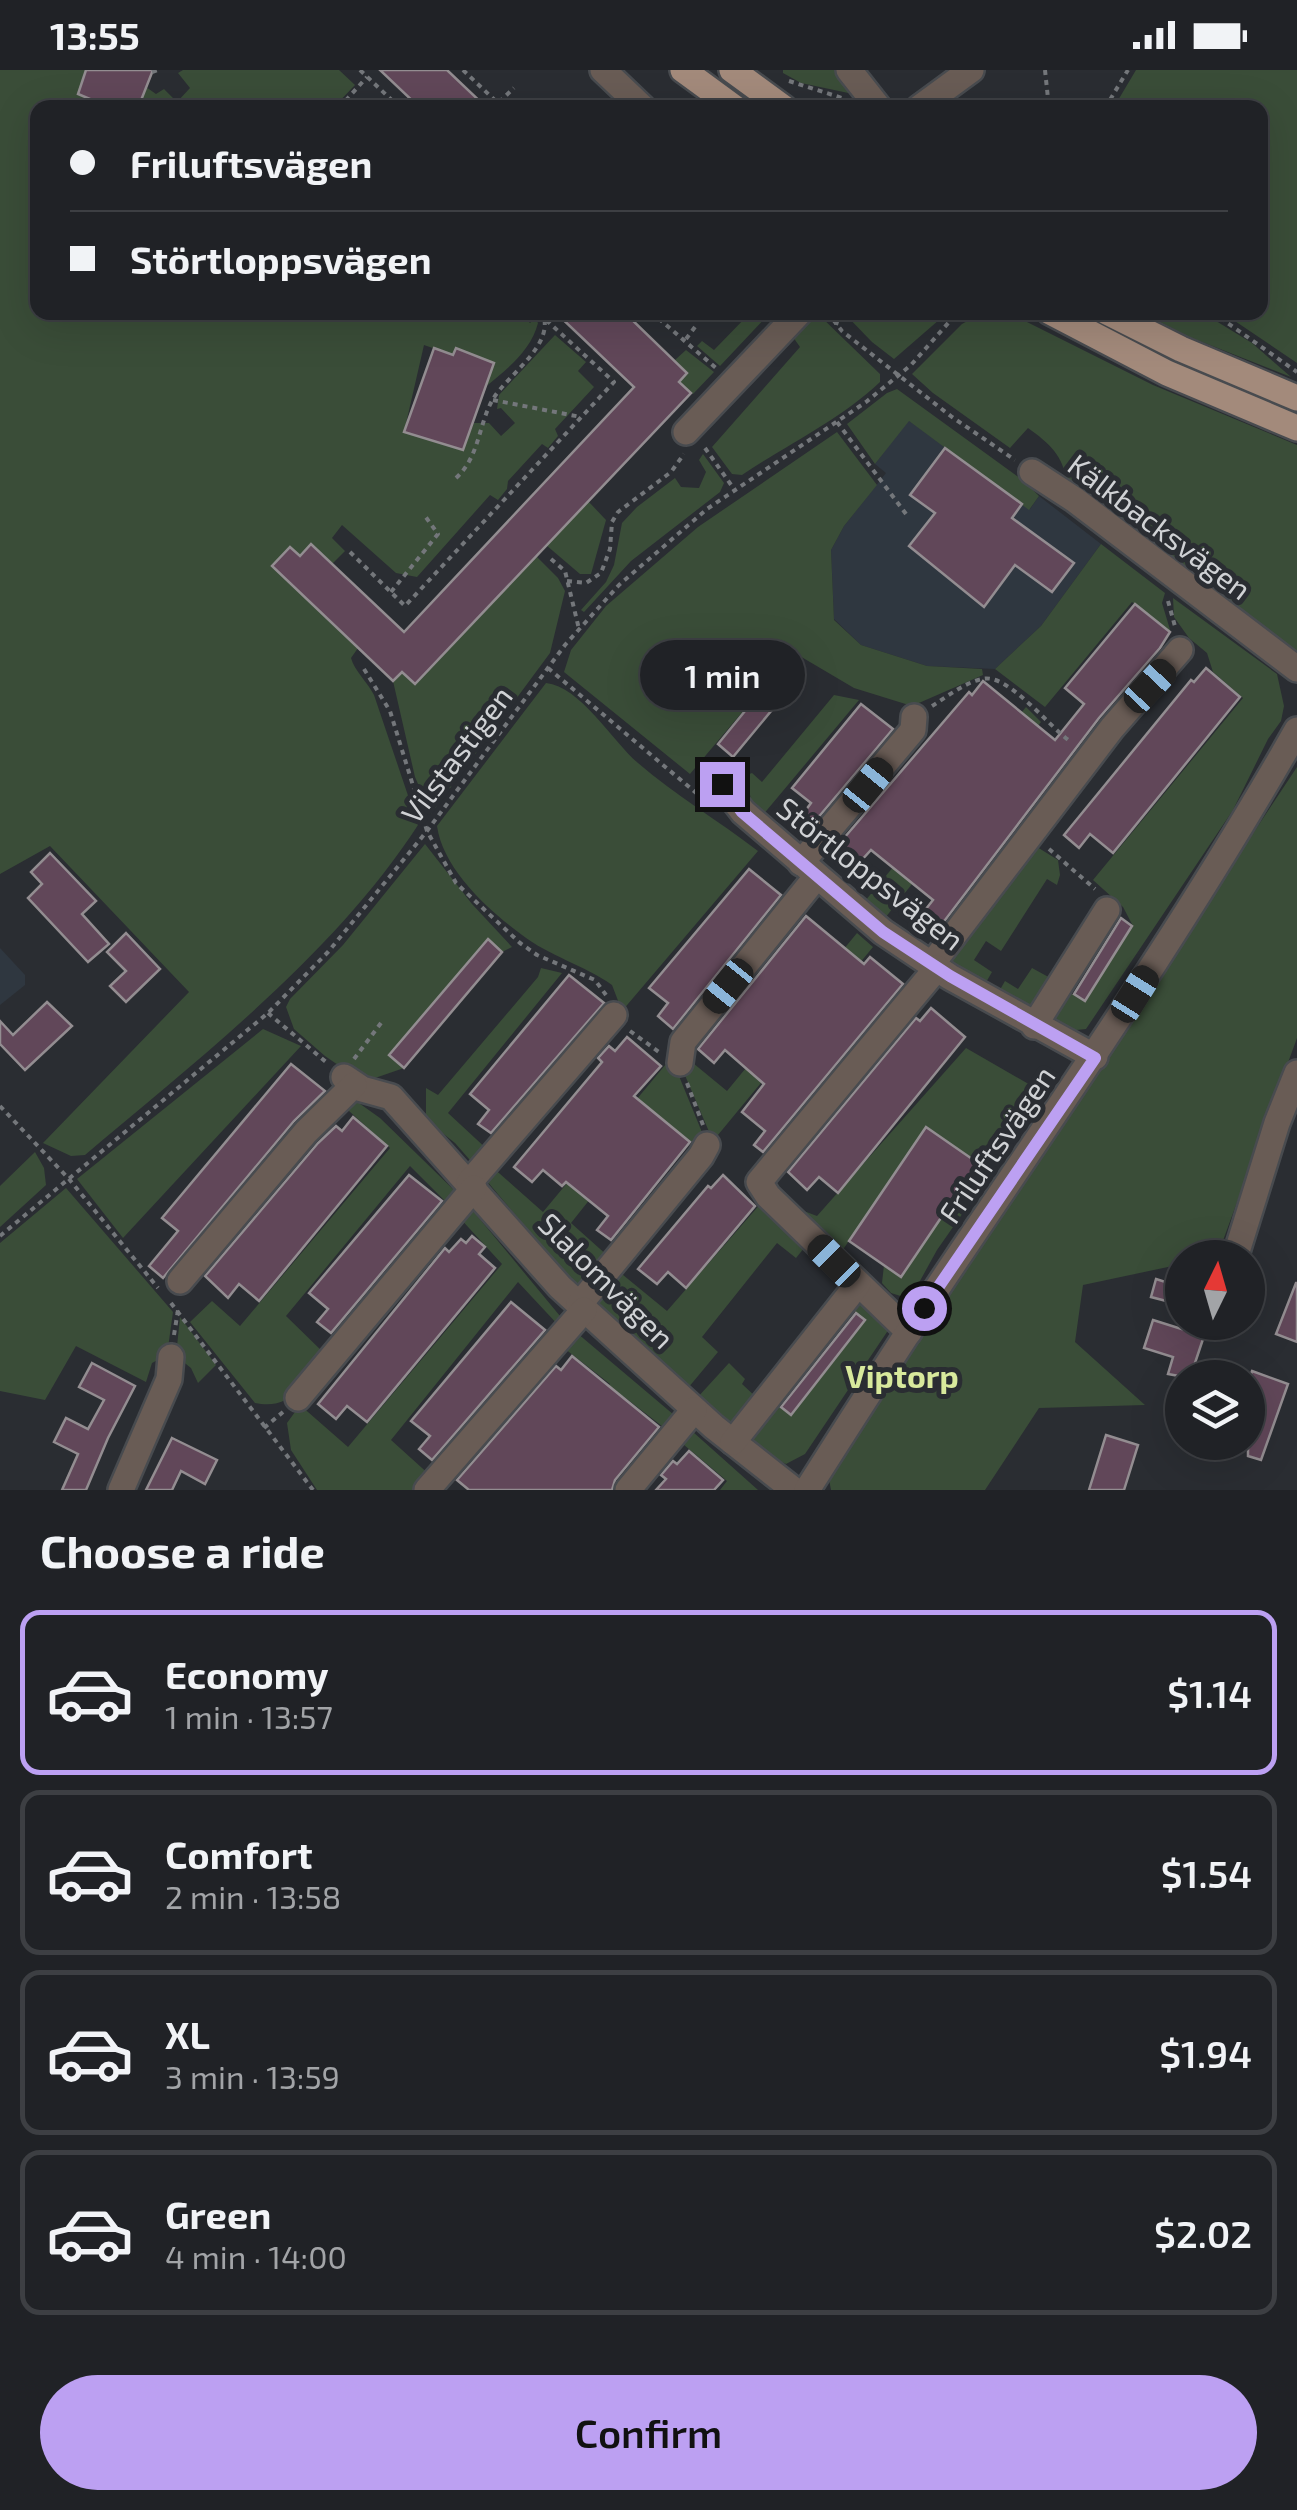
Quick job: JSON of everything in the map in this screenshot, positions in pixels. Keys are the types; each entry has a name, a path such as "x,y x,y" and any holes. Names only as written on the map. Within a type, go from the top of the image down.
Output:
{"main road":[{"path":"683,70 724,100"},
{"path":"732,70 773,100"},
{"path":"1065,320 1166,373 1297,428"},
{"path":"1123,320 1297,398"}],"street":[{"path":"603,70 635,100"},
{"path":"849,70 872,100"},
{"path":"930,100 971,70"},
{"path":"686,432 793,320"},
{"name":"Kälkbacksvägen","path":"1032,472 1075,500 1297,669"},
{"path":"909,1332 768,1196 759,1182 934,966 1092,756 1180,650"},
{"path":"680,1064 683,1042 913,730 914,717"},
{"name":"Friluftsvägen","path":"807,1490 1095,1058 1297,730"},
{"name":"Störtloppsvägen","path":"714,793 742,812 883,932 1034,1026 1095,1058"},
{"path":"1034,1026 1107,910"},
{"path":"298,1398 614,1015"},
{"path":"1241,1240 1297,1073"},
{"path":"169,1290 349,1082"},
{"name":"Slalomvägen","path":"349,1082 391,1097 582,1308 694,1410 794,1490"},
{"path":"427,1490 582,1308 707,1145"},
{"path":"733,1442 858,1284"},
{"path":"121,1490 169,1379 171,1356"},
{"path":"628,1490 694,1410"}],"path":[{"path":"360,70 392,100"},
{"path":"463,70 496,100"},
{"path":"1045,70 1048,100"},
{"path":"1110,100 1128,70"},
{"path":"346,100 368,77"},
{"path":"788,81 813,92 852,100"},
{"path":"500,100 514,88"},
{"path":"456,478 467,468 493,400 542,339 545,320"},
{"path":"350,552 404,606 614,382 546,320"},
{"path":"660,320 733,384"},
{"path":"833,320 899,375 1032,472"},
{"path":"836,325 838,320"},
{"name":"Vilstastigen","path":"0,1236 268,1013 328,952 427,831 579,629 645,560 734,490 837,422 899,375 951,320"},
{"path":"1223,320 1297,372"},
{"path":"684,341 695,328"},
{"path":"493,400 581,417"},
{"path":"837,422 909,518"},
{"path":"686,432 713,456 734,490"},
{"path":"567,581 586,583 601,573 610,549 612,522 618,512 672,472 685,453 686,432"},
{"path":"391,592 438,534 426,516"},
{"path":"551,558 565,571 579,629"},
{"path":"1178,579 1168,601 1180,650"},
{"path":"548,668 714,793"},
{"path":"364,669 390,711 427,831 456,883 537,955 594,980 612,1004 614,1015 665,1057 680,1064 706,1132 707,1145"},
{"path":"985,669 987,676"},
{"path":"914,717 987,676 1006,682 1049,724 1092,756"},
{"path":"1032,835 1111,902 1107,910"},
{"path":"268,1013 349,1082 355,1056 384,1019"},
{"path":"0,1106 169,1290 313,1490"}],"shaded area":[{"path":"908,420 1030,509 1039,496 1101,544 1041,626 995,669 927,666 861,645 834,619 831,550 844,526 886,473 875,464"},
{"path":"0,948 25,975 25,985 0,1005"}],"green space":[{"path":"0,70 86,70 78,95 91,100 30,100 30,320 536,320 535,333 524,351 484,388 493,363 456,349 453,355 424,345 404,432 463,450 474,423 489,423 501,436 515,423 501,408 497,409 499,395 555,335 586,362 578,371 594,387 555,429 558,436 548,448 542,444 508,481 498,500 490,495 417,577 396,573 342,525 332,538 345,551 332,564 311,545 300,556 272,566 358,648 351,658 374,695 418,825 385,872 307,960 85,1155 71,1156 43,1143 189,992 50,846 0,874"},
{"path":"339,70 355,85 341,100 179,100 190,88 178,73"},
{"path":"783,70 837,70 853,94 801,83"},
{"path":"1136,70 1297,70 1297,363 1233,320 1268,320 1268,100 1118,100"},
{"path":"146,87 156,94 164,89 175,100 141,100"},
{"path":"743,320 763,320 720,366 697,346 702,341 714,350"},
{"path":"808,320 824,320 880,374 880,382 813,431 742,475 732,474 712,447 800,347 793,337"},
{"path":"851,320 939,320 894,359"},
{"path":"969,320 1023,320 1153,385 1297,445 1297,652 1285,649 1146,535 1067,483 1054,451 1028,428 1010,448 912,374"},
{"path":"1156,320 1214,320 1252,343 1291,377"},
{"path":"686,350 714,372 693,394 679,382 687,372 675,360"},
{"path":"897,389 1024,481 1039,496 1029,510 909,421 875,464 847,424"},
{"path":"837,432 877,485 844,526 831,550 834,620 861,645 927,666 982,669 983,675 912,706 854,688 793,652 690,774 564,672 571,650 606,606 698,527"},
{"path":"703,454 724,483 720,492 631,561 584,612 581,610 606,582 614,565 622,523 675,478 681,487 699,488 706,472 699,460"},
{"path":"588,501 606,520 591,574 580,574 546,545"},
{"path":"1101,544 1165,593 1162,603 1171,633 1132,602 1045,707 995,669 1041,626"},
{"path":"536,556 565,591 550,653 431,814 415,777 393,681 402,672 415,684"},
{"path":"1173,598 1277,674 1284,706 1281,721 1233,810 1086,1029 1067,1031 1049,1018 1066,990 1085,1002 1133,926 1123,907 1093,880 1243,698 1213,672 1207,653 1189,638 1174,617"},
{"path":"546,683 571,694 638,763 758,851 622,1011 612,985 532,942 482,901 448,858 437,826"},
{"path":"834,695 859,700 762,816 752,808 747,775 752,773 762,782"},
{"path":"1026,707 1041,722 885,918 865,901"},
{"path":"1297,767 1297,1038 1223,1240 1165,1240 1165,1268 1083,1285 1075,1342 1145,1405 1039,1408 985,1490 831,1490 828,1474"},
{"path":"425,844 512,947 502,952 488,940 404,1068 375,1078 354,1076 294,1029 286,1007 343,945"},
{"path":"1037,847 1058,860 1057,885 1047,879 1001,951 986,941 974,960 992,972 985,984 945,960 1027,851"},
{"path":"857,933 873,947 713,1141 681,1066 682,1054 727,1091"},
{"path":"541,968 562,973 448,1113 489,1151 476,1167 455,1143 426,1120 426,1088 438,1095 538,977"},
{"path":"1032,968 1054,980 1035,1010 1001,988 1005,981 1018,989"},
{"path":"263,1029 301,1046 123,1238 77,1179"},
{"path":"966,1048 1046,1094 937,1250 910,1299 891,1293 882,1283 884,1265 902,1277 978,1162 926,1127 840,1254 780,1202 817,1216"},
{"path":"666,1064 679,1076 706,1142 700,1148 657,1115 571,1223 609,1257 580,1292 481,1174 491,1166 543,1212"},
{"path":"356,1101 380,1118 456,1192 449,1205 410,1166 286,1316 326,1355 289,1398 279,1403 255,1403 190,1322 212,1301 240,1326 390,1148 339,1102"},
{"path":"35,1152 44,1168 46,1185 0,1227 0,1186"},
{"path":"66,1188 173,1312 167,1355 152,1363 146,1382 76,1346 45,1400 0,1391 0,1243"},
{"path":"762,1202 809,1242 796,1258 777,1243 702,1337 718,1352 688,1388 596,1309 595,1297 617,1270 667,1311"},
{"path":"474,1212 560,1316 560,1327 518,1282 391,1440 432,1477 421,1490 317,1490 291,1450 287,1423 300,1405 348,1447 502,1264 458,1216"},
{"path":"864,1303 891,1326 805,1454 786,1464 773,1458 748,1435 774,1403 792,1415 865,1321 850,1308"},
{"path":"180,1317 216,1365 198,1383 191,1368 176,1356"},
{"path":"577,1333 674,1415 667,1430 623,1396 546,1490 521,1490 610,1384 560,1345"},
{"path":"729,1363 757,1398 731,1428 697,1398"},
{"path":"686,1431 693,1432 758,1490 720,1490 727,1481 677,1439"}],"building":[{"path":"86,70 153,70 141,100 92,100 78,94"},
{"path":"380,70 447,70 479,100 412,100"},
{"path":"563,320 632,320 687,373 679,382 691,393 415,684 402,672 393,681 272,566 290,547 300,556 311,544 404,632 634,387"},
{"path":"434,348 453,355 456,348 494,363 463,450 404,432"},
{"path":"945,448 1022,504 1012,518 1074,563 1052,592 1015,565 984,607 909,546 935,513 910,495"},
{"path":"1135,604 1170,632 1099,718 939,928 922,914 933,900 871,850 859,863 838,845 969,692 972,695 983,681 1055,740 1084,704 1065,688"},
{"path":"785,662 801,675 733,757 718,744"},
{"path":"1206,668 1240,697 1113,853 1090,834 1079,848 1064,835 1191,680 1194,682"},
{"path":"861,704 893,729 811,826 800,818 811,803 792,788"},
{"path":"50,853 96,901 82,914 109,944 88,962 28,898 42,884 31,872"},
{"path":"749,869 781,895 673,1029 658,1016 668,1003 649,988"},
{"path":"806,916 864,964 870,957 903,984 763,1152 754,1145 765,1131 742,1112 764,1084 725,1050 714,1063 698,1049"},
{"path":"1121,918 1132,926 1085,1001 1074,994"},
{"path":"126,933 160,969 126,1002 110,986 126,971 107,952"},
{"path":"488,939 502,952 404,1068 389,1055"},
{"path":"569,975 604,1003 491,1133 478,1124 489,1110 470,1094"},
{"path":"47,1002 72,1026 25,1070 0,1044 0,1021 13,1035"},
{"path":"931,1008 965,1037 838,1193 819,1177 807,1190 788,1172 916,1018 920,1021"},
{"path":"627,1037 661,1066 634,1096 690,1142 611,1240 597,1230 608,1216 566,1182 562,1186 543,1170 532,1182 514,1167 602,1062 598,1058 609,1046 615,1051"},
{"path":"291,1064 325,1091 294,1121 163,1278 149,1266 178,1231 162,1218"},
{"path":"353,1117 387,1146 259,1301 239,1284 228,1298 205,1276 318,1143 336,1126 342,1131"},
{"path":"926,1127 978,1163 901,1277 849,1241"},
{"path":"409,1175 442,1201 331,1333 317,1322 328,1309 309,1293"},
{"path":"723,1175 755,1206 686,1288 668,1272 657,1284 638,1269 708,1186 711,1188"},
{"path":"472,1236 485,1247 479,1254 495,1268 367,1422 347,1406 336,1419 318,1404 445,1248 449,1252 461,1239 466,1243"},
{"path":"1156,1279 1165,1282 1165,1301 1151,1297"},
{"path":"1297,1283 1297,1342 1276,1334"},
{"path":"511,1302 545,1330 432,1460 419,1449 430,1436 411,1421"},
{"path":"856,1313 865,1320 791,1415 781,1407"},
{"path":"1153,1320 1165,1324 1165,1340 1203,1340 1196,1360 1172,1360 1173,1357 1144,1348"},
{"path":"572,1356 659,1427 615,1480 612,1490 469,1490 457,1480 556,1366 561,1370"},
{"path":"92,1363 135,1386 86,1490 62,1490 78,1454 54,1442 66,1418 88,1429 104,1400 79,1387"},
{"path":"1265,1376 1288,1384 1265,1449"},
{"path":"1106,1435 1138,1445 1124,1490 1089,1490"},
{"path":"172,1438 217,1460 205,1484 181,1471 172,1490 146,1490"},
{"path":"689,1451 723,1480 714,1490 656,1490 666,1479 661,1475"}],"district":[{"name":"Viptorp","path":"902,1375"}],"route":[{"path":"722,784 742,812 883,932 950,976 1095,1058 924,1308"}]}
